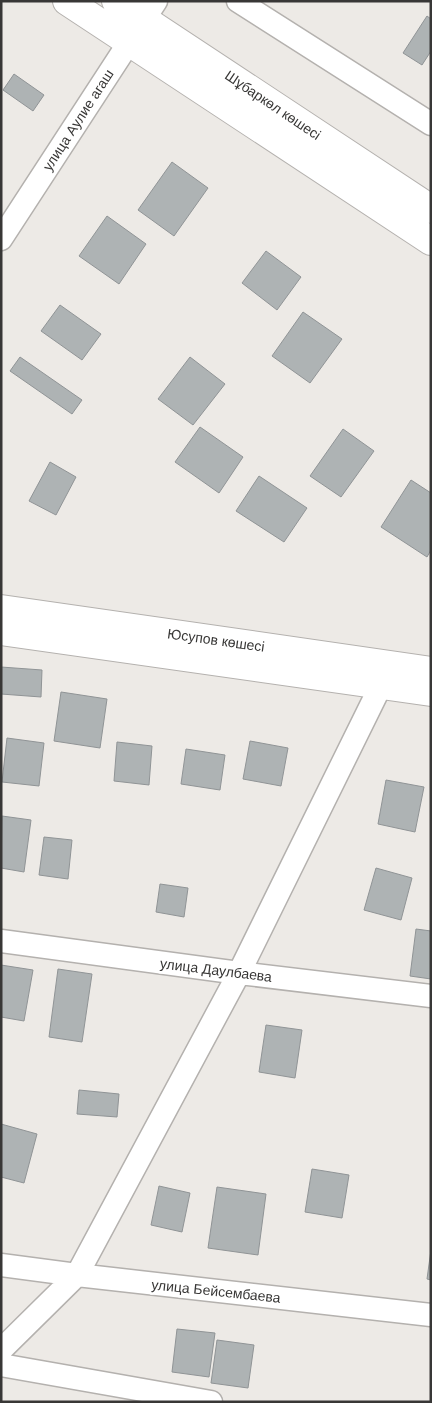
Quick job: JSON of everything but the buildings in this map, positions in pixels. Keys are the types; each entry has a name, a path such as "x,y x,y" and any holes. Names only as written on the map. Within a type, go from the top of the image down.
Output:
{"street":[{"name":"Шұбаркөл көшесі","path":"67,1 431,241"},
{"name":"Шұбаркөл көшесі","path":"116,1 150,10 431,209"},
{"path":"238,1 431,124"},
{"name":"улица Аулие агаш","path":"1,239 150,10"},
{"name":"Юсупов көшесі","path":"1,609 386,676 431,692"},
{"name":"Юсупов көшесі","path":"1,632 386,676 431,671"},
{"path":"1,1350 77,1275 239,973 386,676"},
{"name":"улица Даулбаева","path":"1,941 239,973 431,996"},
{"name":"улица Бейсембаева","path":"1,1265 431,1316"},
{"path":"1,1365 211,1402"}]}
